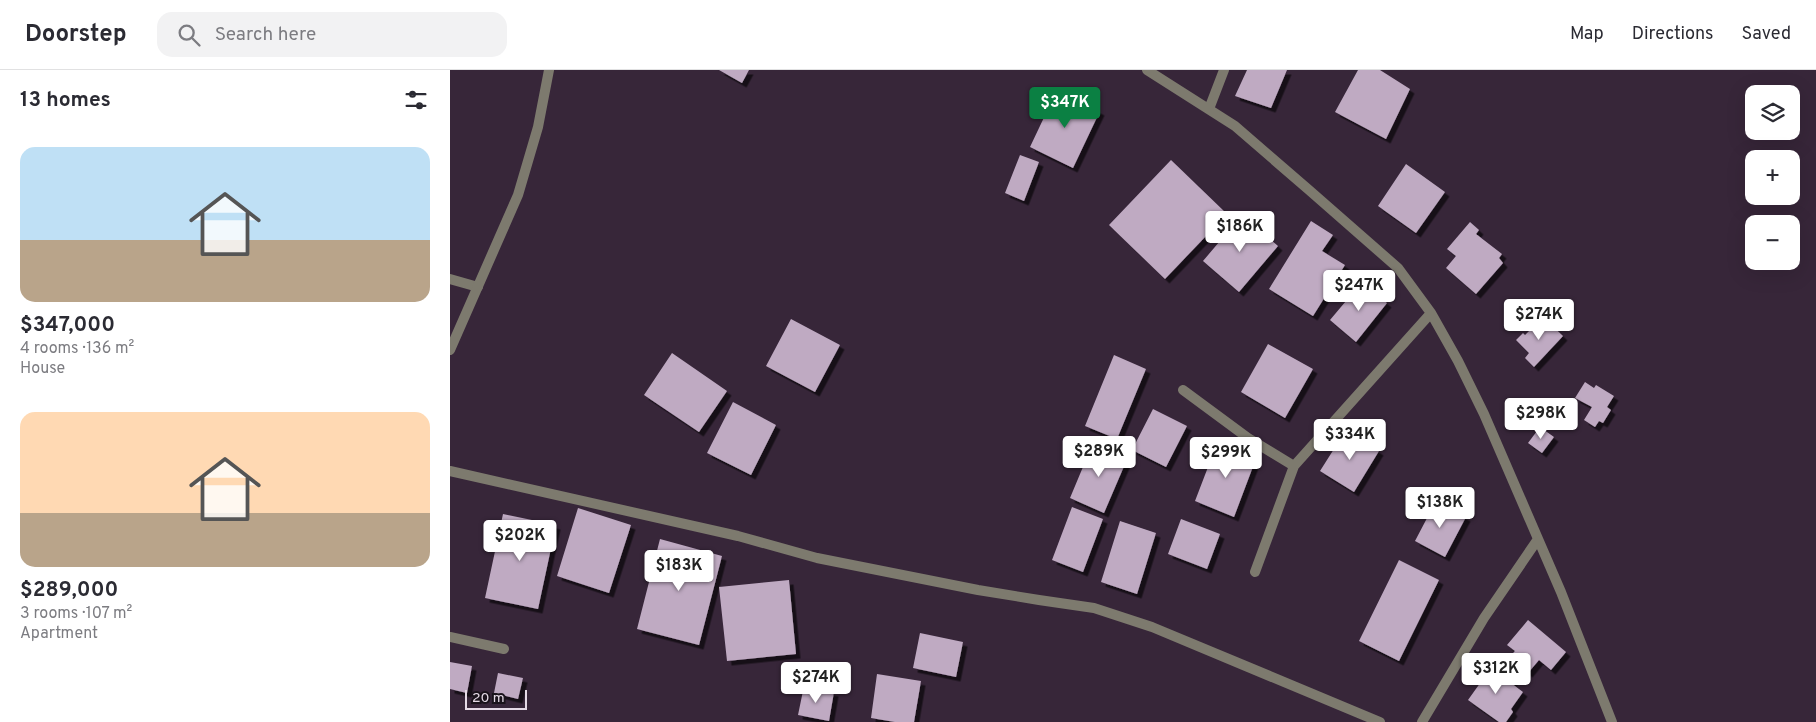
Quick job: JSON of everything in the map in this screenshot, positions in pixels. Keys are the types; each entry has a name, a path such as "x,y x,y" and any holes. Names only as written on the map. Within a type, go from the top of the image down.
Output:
{"street":[{"path":"450,350 518,195 538,127 550,70"},
{"path":"1148,70 1235,126 1398,268 1431,314 1458,361 1484,414 1538,539 1612,722"},
{"path":"1209,109 1224,70"},
{"path":"450,279 478,287"},
{"path":"1255,572 1294,466 1431,314"},
{"path":"1184,390 1248,438 1294,466"},
{"path":"450,471 738,536 817,558 987,591 1094,608 1152,627 1380,722"},
{"path":"1422,722 1484,618 1538,539"},
{"path":"450,637 504,648"}],"building":[{"path":"719,70 749,70 742,83"},
{"path":"1247,70 1287,70 1271,108 1235,96"},
{"path":"1358,70 1380,70 1410,89 1386,139 1335,112"},
{"path":"1057,90 1100,111 1073,168 1030,147"},
{"path":"1020,155 1039,162 1024,201 1005,193"},
{"path":"1171,160 1227,214 1165,279 1109,225"},
{"path":"1406,164 1445,192 1416,233 1378,206"},
{"path":"1242,215 1278,246 1239,292 1203,261"},
{"path":"1311,221 1333,235 1322,251 1345,265 1313,316 1269,289"},
{"path":"1470,222 1479,230 1476,234 1502,254 1499,258 1503,263 1476,294 1446,268 1456,256 1447,249"},
{"path":"1362,282 1387,303 1356,342 1330,320"},
{"path":"1541,315 1563,336 1534,367 1525,358 1529,353 1516,340 1523,333 1525,335 1539,321 1537,319"},
{"path":"791,319 840,345 815,392 766,366"},
{"path":"1268,344 1313,369 1285,418 1241,392"},
{"path":"672,353 727,391 699,432 644,395"},
{"path":"1114,355 1146,369 1117,439 1085,426"},
{"path":"1585,382 1594,388 1596,385 1614,396 1607,407 1611,410 1603,423 1599,421 1595,427 1584,420 1592,407 1575,398"},
{"path":"733,402 776,425 751,475 707,453"},
{"path":"1153,409 1187,426 1166,467 1132,450"},
{"path":"1540,427 1554,437 1542,453 1528,443"},
{"path":"1346,430 1379,451 1354,492 1320,471"},
{"path":"1218,441 1257,456 1234,517 1195,501"},
{"path":"1093,443 1128,457 1104,513 1070,498"},
{"path":"1436,501 1466,517 1445,557 1415,541"},
{"path":"1072,507 1103,519 1083,572 1052,560"},
{"path":"578,508 631,525 609,593 557,576"},
{"path":"503,514 556,525 538,609 485,598"},
{"path":"1181,519 1220,534 1207,569 1168,554"},
{"path":"1120,521 1156,533 1137,594 1101,582"},
{"path":"660,539 722,556 699,645 637,629"},
{"path":"1399,560 1439,580 1399,661 1359,641"},
{"path":"789,580 796,654 727,661 719,587"},
{"path":"1528,620 1566,652 1551,670 1539,660 1528,673 1516,663 1519,660 1512,654 1515,651 1507,645"},
{"path":"920,633 963,642 956,677 913,668"},
{"path":"450,662 472,666 467,693 450,689"},
{"path":"1493,665 1514,680 1511,683 1523,692 1511,709 1513,712 1506,722 1499,722 1468,700"},
{"path":"498,673 523,678 518,699 494,693"},
{"path":"877,674 921,681 914,722 895,722 871,718"},
{"path":"804,686 834,692 829,721 798,715"}]}
